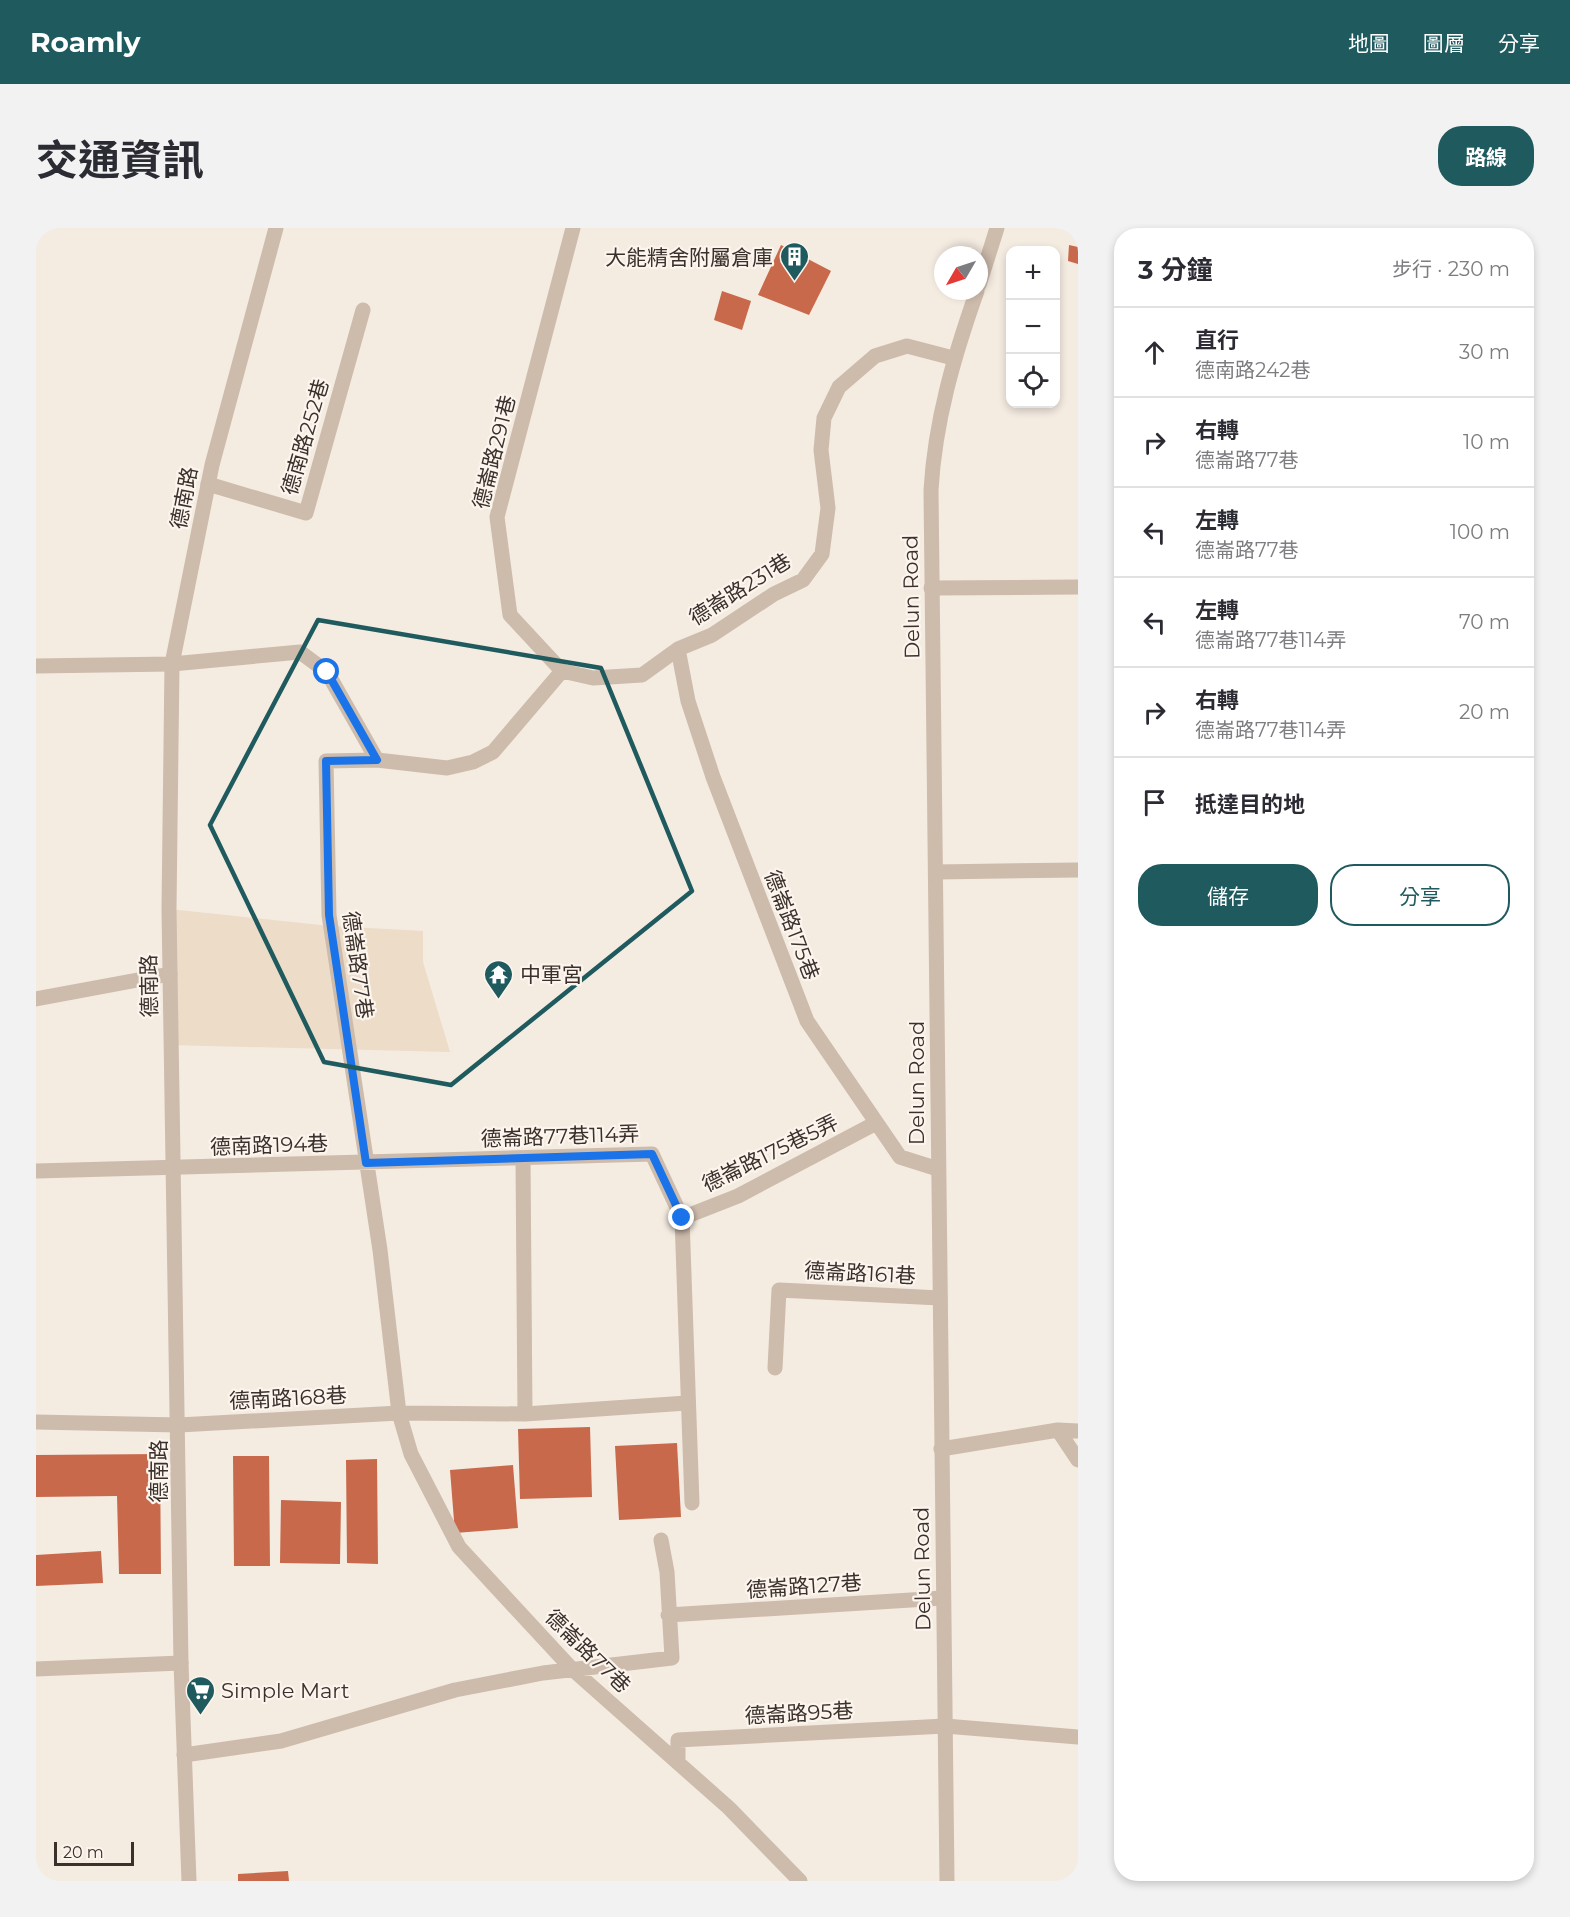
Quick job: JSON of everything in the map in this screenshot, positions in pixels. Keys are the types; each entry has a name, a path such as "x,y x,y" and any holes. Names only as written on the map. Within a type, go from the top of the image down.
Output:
{"street":[{"name":"德南路","path":"189,1881 181,1663 170,974 172,664 208,484 276,228"},
{"name":"德崙路291巷","path":"562,671 510,615 497,517 573,228"},
{"path":"988,256 997,228"},
{"name":"Delun Road","path":"947,1881 931,588 933,450 953,358 974,300"},
{"name":"德南路252巷","path":"208,484 306,513 363,310"},
{"name":"德崙路231巷","path":"562,671 593,678 642,675 678,649 712,635 774,594 803,580 822,555 828,508 821,450 824,418 839,387 875,356 907,346 953,358"},
{"path":"931,588 1078,587"},
{"name":"德崙路175巷","path":"678,649 688,701 713,777 807,1021 900,1157 938,1169"},
{"path":"36,666 172,664 300,652 327,672 377,760"},
{"name":"德崙路77巷","path":"562,671 492,752 474,762 447,768 377,760 326,761 329,915 366,1163 399,1413 411,1454 459,1547 571,1668 729,1808 800,1881"},
{"path":"936,872 1078,870"},
{"path":"36,999 170,974"},
{"name":"德崙路175巷5弄","path":"682,1218 738,1196 876,1123"},
{"name":"德崙路77巷114弄","path":"366,1163 652,1154 682,1218 692,1503"},
{"path":"523,1158 525,1414"},
{"name":"德南路194巷","path":"36,1172 366,1163"},
{"name":"德崙路161巷","path":"776,1368 779,1290 940,1298"},
{"path":"399,1413 525,1414 687,1403"},
{"name":"德南路168巷","path":"36,1422 179,1425 399,1413"},
{"path":"941,1449 1058,1430 1078,1431"},
{"path":"1058,1430 1078,1460"},
{"path":"184,1755 281,1742 455,1690 571,1668 672,1658 667,1572 661,1540"},
{"name":"德崙路127巷","path":"668,1615 943,1598"},
{"path":"36,1669 181,1663"},
{"path":"945,1726 1078,1737"},
{"name":"德崙路95巷","path":"678,1762 678,1740 945,1726"}],"highlighted area":[{"path":"318,620 601,668 692,891 451,1085 324,1062 210,825"}],"shaded area":[{"path":"169,909 330,926 423,931 423,962 450,1052 171,1045"}],"building":[{"name":"大能精舍附屬倉庫","path":"781,245 831,271 809,315 758,295"},
{"path":"1069,245 1078,247 1078,264 1068,261"},
{"path":"722,291 751,301 742,330 714,320"},
{"path":"590,1427 592,1497 520,1499 518,1429"},
{"path":"677,1443 681,1517 619,1520 615,1446"},
{"path":"160,1454 161,1574 119,1574 117,1496 36,1497 36,1455"},
{"path":"233,1456 269,1456 270,1566 234,1566"},
{"path":"377,1459 378,1564 347,1563 346,1460"},
{"path":"513,1465 518,1528 455,1533 450,1470"},
{"path":"281,1500 341,1502 340,1564 280,1563"},
{"path":"101,1551 103,1583 36,1586 36,1555"},
{"path":"288,1871 289,1881 238,1881 238,1874"}],"place":[{"name":"大能精舍附屬倉庫","path":"794,282"},
{"name":"中軍宮","path":"499,1000"},
{"name":"Simple Mart","path":"200,1716"}],"route":[{"path":"327,672 377,760 326,761 329,915 366,1163 652,1154 682,1218"}]}
